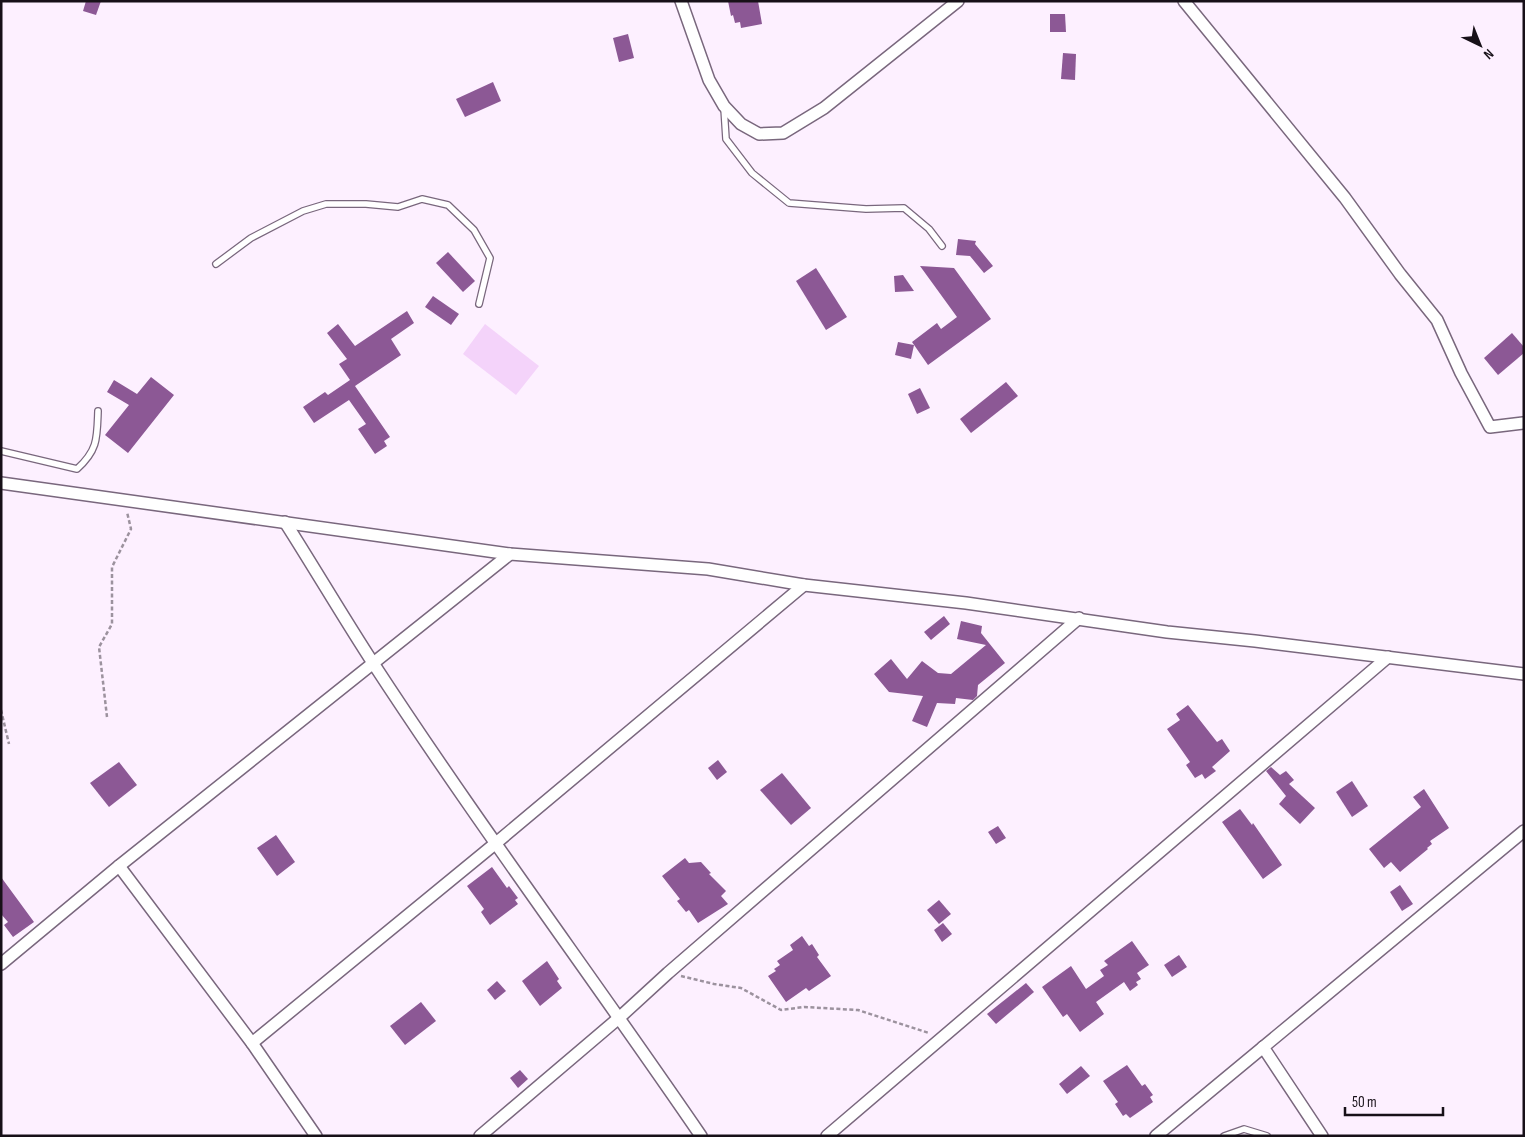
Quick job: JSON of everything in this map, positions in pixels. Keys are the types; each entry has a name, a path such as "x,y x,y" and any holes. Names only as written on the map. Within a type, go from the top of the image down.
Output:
{"street":[{"path":"681,1 709,80 724,106 741,124 759,134 783,133 824,108 958,1"},
{"path":"1184,1 1345,198 1400,274 1437,320 1461,373 1490,427 1523,423"},
{"path":"1,483 510,554 708,569 804,585 966,603 1168,632 1524,674"},
{"path":"285,522 374,664 496,843 620,1017 701,1136"},
{"path":"1,964 119,866 510,554"},
{"path":"252,1043 496,843 804,585"},
{"path":"480,1136 620,1017 668,973 1079,618"},
{"path":"827,1136 1388,657"},
{"path":"1156,1136 1524,831"},
{"path":"119,866 252,1043 316,1136"},
{"path":"1263,1046 1322,1136"}],"lane":[{"path":"724,106 726,139 752,173 789,203 857,208 904,208 929,229 942,246"},
{"path":"216,264 251,238 311,208 326,204 366,204 398,208 422,199 448,205 474,230 490,258 479,304"},
{"path":"1,451 77,469 86,460 97,441 98,411"},
{"path":"1224,1136 1244,1128 1267,1136"}],"path":[{"path":"107,717 99,647 112,624 112,567 131,529 124,501"},
{"path":"1,710 9,744"},
{"path":"668,973 714,984 741,988 781,1010 804,1006 858,1010 943,1038"}],"shaded area":[{"path":"485,324 539,366 516,395 463,354"}],"building":[{"path":"86,1 101,1 96,15 83,11"},
{"path":"728,1 758,1 762,24 741,28 740,22 735,23 733,15 731,16"},
{"path":"1050,14 1065,14 1066,32 1050,32"},
{"path":"628,34 634,58 619,62 613,38"},
{"path":"1063,53 1076,54 1075,80 1061,79"},
{"path":"493,82 501,101 465,117 456,99"},
{"path":"958,239 976,241 975,244 993,266 984,273 970,256 956,255"},
{"path":"448,252 475,281 463,292 436,263"},
{"path":"920,266 954,268 991,319 928,365 912,342 937,323 941,329 957,317"},
{"path":"816,268 847,317 826,330 796,281"},
{"path":"903,275 914,291 895,292 894,276"},
{"path":"433,296 459,314 451,325 425,307"},
{"path":"407,311 414,323 391,339 401,355 355,386 390,437 384,441 387,446 375,454 358,429 366,424 349,400 314,423 303,407 325,392 328,395 350,380 339,364 347,359 327,333 338,324 355,346"},
{"path":"1512,333 1524,347 1524,353 1498,375 1484,358"},
{"path":"898,342 914,345 911,359 895,355"},
{"path":"151,377 174,395 128,453 105,435 129,405 107,392 114,380 137,394"},
{"path":"1006,382 1018,396 971,433 960,419"},
{"path":"920,388 930,408 917,414 908,394"},
{"path":"944,616 950,624 931,640 924,632"},
{"path":"961,621 982,626 981,633 1005,663 978,685 977,696 973,700 956,698 955,704 937,703 927,727 912,721 923,696 889,692 874,674 891,659 907,679 922,661 938,673 951,674 986,645 957,639"},
{"path":"1188,705 1217,742 1222,739 1230,751 1212,767 1216,771 1205,779 1202,774 1195,778 1186,765 1190,762 1167,729 1180,720 1176,714"},
{"path":"718,760 727,772 717,780 708,768"},
{"path":"119,762 137,785 109,807 90,783"},
{"path":"1271,767 1280,775 1286,771 1294,780 1289,784 1315,808 1300,824 1279,804 1286,796 1266,771"},
{"path":"782,773 811,808 791,825 760,790"},
{"path":"1352,781 1368,806 1352,817 1336,792"},
{"path":"1424,789 1449,828 1430,841 1432,844 1428,849 1400,872 1391,862 1384,868 1369,849 1421,807 1413,797"},
{"path":"1240,809 1252,825 1253,823 1282,865 1263,879 1222,822"},
{"path":"998,826 1006,838 996,844 988,832"},
{"path":"276,835 295,862 277,876 257,848"},
{"path":"685,858 689,863 701,862 711,873 709,874 726,891 721,896 728,904 698,923 689,910 686,912 677,901 680,899 662,876"},
{"path":"492,867 507,888 509,886 518,898 515,900 518,904 490,925 481,912 484,909 467,886"},
{"path":"1,877 34,922 13,937 4,925 8,922 1,914"},
{"path":"1400,885 1413,904 1402,911 1390,892"},
{"path":"939,900 951,914 939,924 927,910"},
{"path":"943,923 952,934 942,942 934,930"},
{"path":"802,936 809,946 812,944 819,955 817,957 831,976 809,991 806,988 786,1002 768,976 776,971 774,969 780,965 777,961 793,950 790,945"},
{"path":"1132,941 1149,965 1137,973 1141,979 1136,982 1138,985 1130,991 1124,982 1096,1002 1104,1014 1080,1032 1067,1014 1063,1017 1042,987 1071,966 1086,989 1104,976 1100,970 1108,965 1104,961"},
{"path":"1179,955 1187,967 1172,977 1164,965"},
{"path":"547,961 559,979 557,981 562,988 540,1006 522,981"},
{"path":"497,981 506,991 495,1000 487,990"},
{"path":"1026,983 1034,992 996,1024 987,1014"},
{"path":"421,1002 436,1021 405,1045 390,1026"},
{"path":"1127,1065 1142,1086 1145,1084 1153,1095 1150,1097 1153,1102 1130,1118 1126,1114 1123,1116 1115,1104 1118,1102 1103,1081"},
{"path":"1081,1066 1090,1076 1067,1094 1059,1084"},
{"path":"520,1070 528,1079 518,1088 510,1078"}]}
